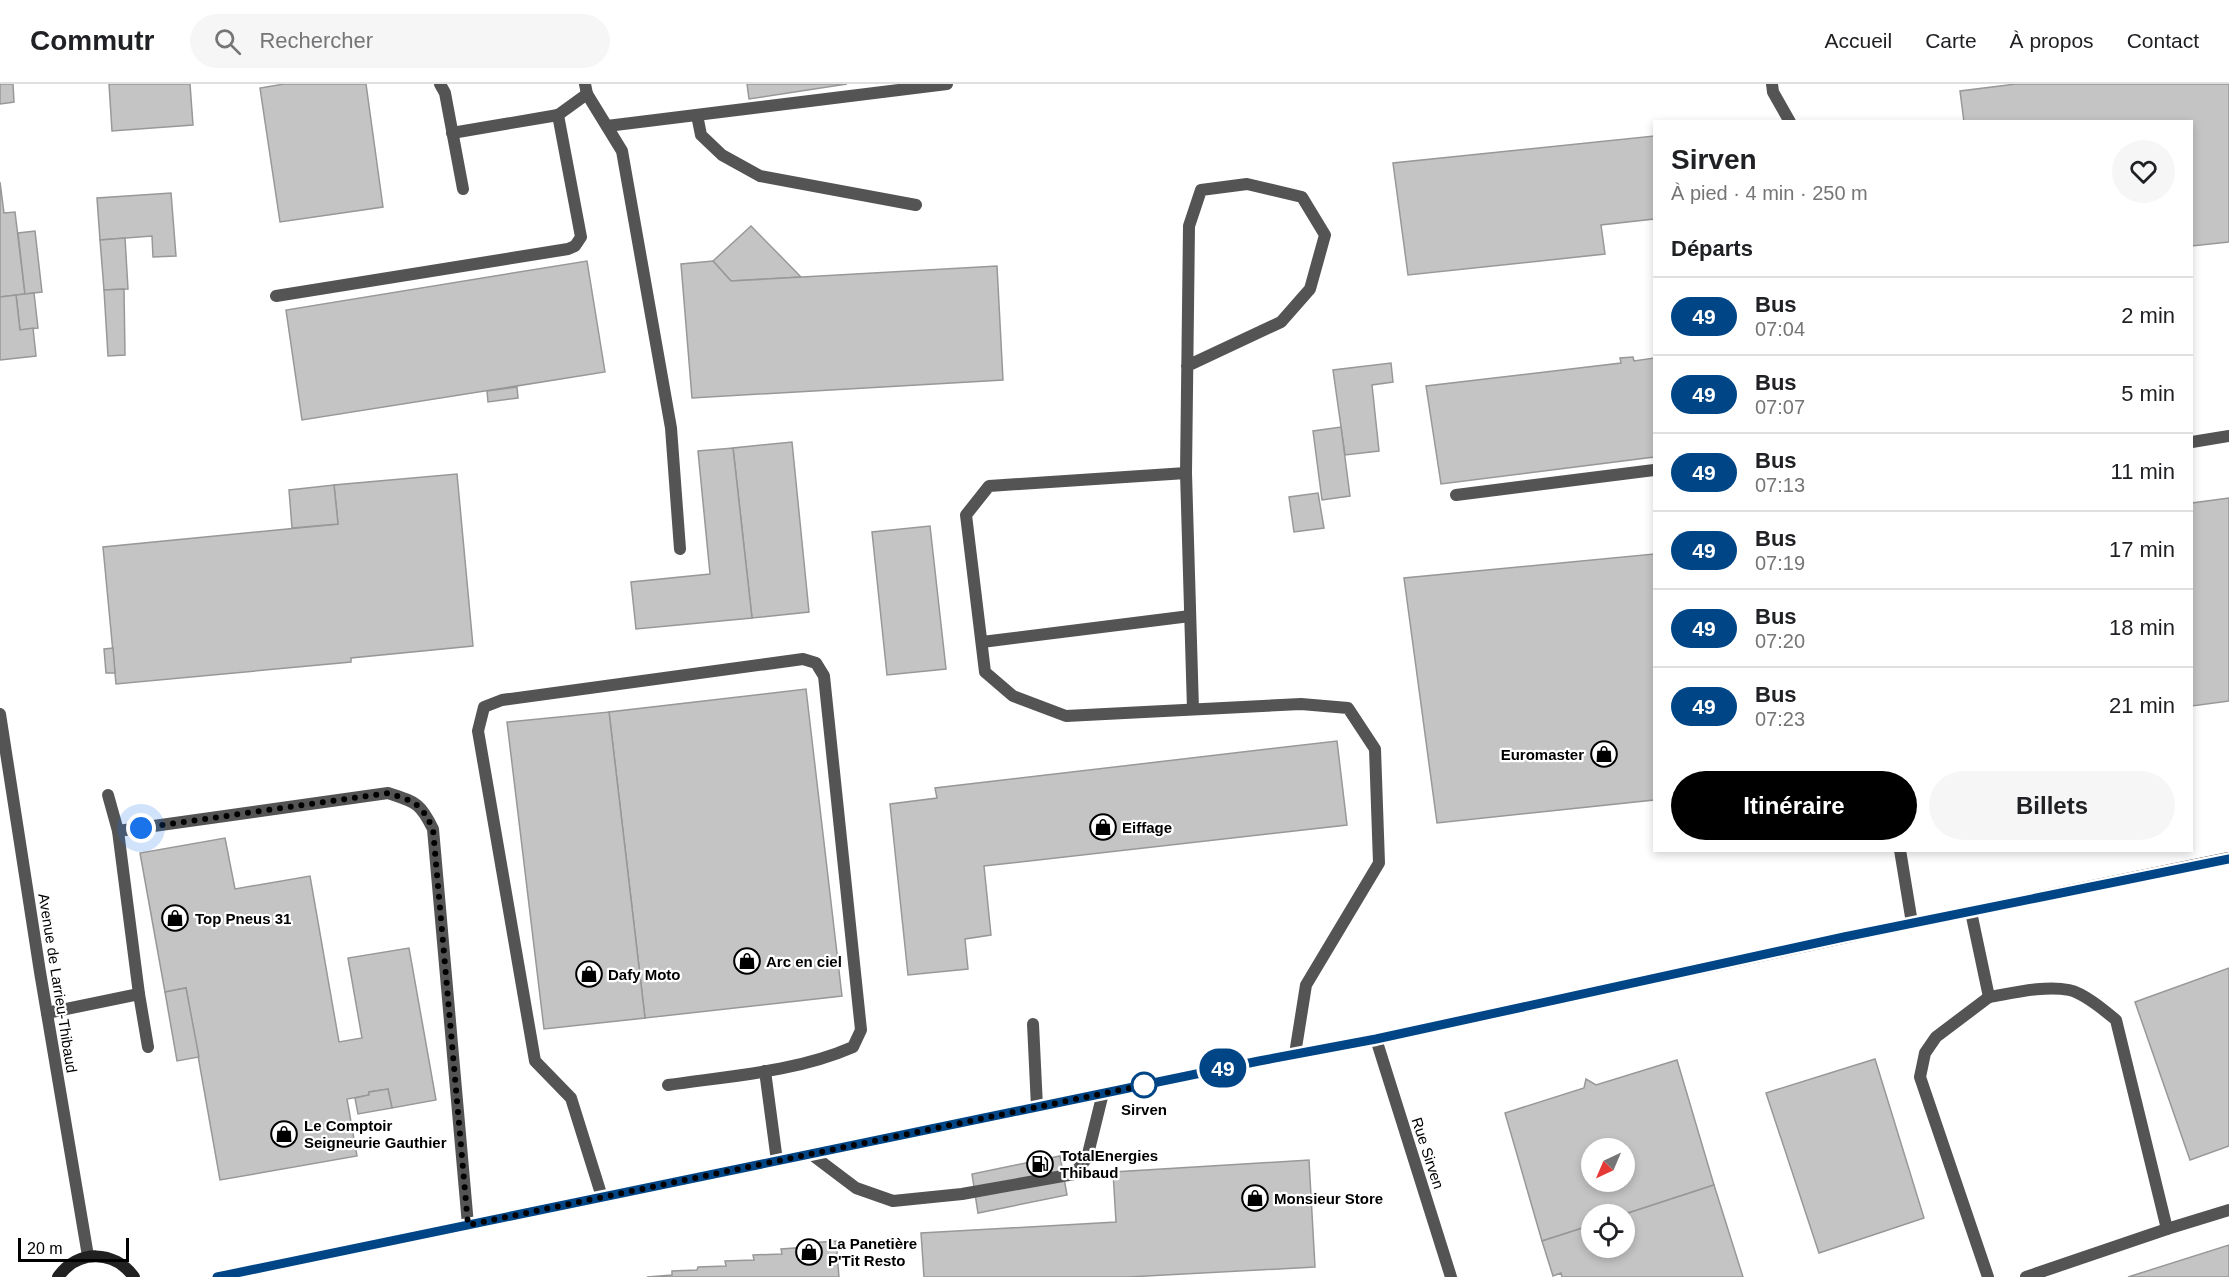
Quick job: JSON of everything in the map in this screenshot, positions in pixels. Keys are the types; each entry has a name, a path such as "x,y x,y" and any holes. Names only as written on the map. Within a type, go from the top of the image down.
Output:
{"street":[{"path":"440,84 445,93 463,189"},
{"path":"607,126 947,84"},
{"path":"1772,84 1773,92 1789,120"},
{"path":"452,133 558,115 586,89 622,151 669,416 680,549"},
{"path":"276,296 575,246 581,237 558,115"},
{"path":"698,115 701,135 722,155 759,176 916,205"},
{"path":"1187,366 1281,322 1310,290 1325,236 1302,197 1247,184 1201,190 1189,226 1187,366 1186,473 1192,710"},
{"path":"2193,442 2229,436"},
{"path":"1456,495 1653,470"},
{"path":"1186,473 989,486 966,515 986,672 1012,696 1066,716 1301,704 1348,708 1375,749 1379,862 1306,985 1295,1054"},
{"path":"982,642 1190,616"},
{"path":"602,1197 571,1098 535,1061 478,731 484,706 502,700 803,658 816,663 824,676 861,1030 853,1047 832,1056 765,1071 668,1085"},
{"name":"Avenue de Larrieu-Thibaud","path":"0,714 88,1256"},
{"path":"118,831 388,793 409,800 424,810 433,829 468,1225"},
{"path":"108,795 118,831 148,1047"},
{"path":"1900,852 1912,923"},
{"path":"217,1277 1103,1093 1376,1039 1912,923 2229,858"},
{"path":"1971,912 1989,997"},
{"path":"1988,1277 1920,1077 1925,1053 1936,1037 1989,997 2032,990 2070,990 2100,1006 2116,1020 2166,1229"},
{"path":"48,1013 139,994"},
{"path":"1034,1024 1037,1107"},
{"name":"Rue Sirven","path":"1376,1039 1451,1277"},
{"path":"765,1071 777,1161"},
{"path":"811,1154 856,1188 893,1201 962,1194 1074,1174 1087,1158 1103,1093"},
{"path":"2026,1277 2229,1210"},
{"path":"58,1277 75,1261 88,1256 102,1256 116,1260 134,1277"}],"building":[{"path":"0,84 13,84 14,102 0,104"},
{"path":"109,84 190,84 193,125 112,131"},
{"path":"284,84 366,84 383,207 280,222 260,88"},
{"path":"747,84 847,84 749,99"},
{"path":"2016,84 2229,84 2229,242 2193,246 2193,120 1964,120 1960,91"},
{"path":"1653,136 1653,219 1601,225 1605,254 1408,275 1393,163"},
{"path":"0,182 4,213 15,212 25,294 0,297"},
{"path":"171,193 176,256 153,257 152,236 100,240 97,198"},
{"path":"751,226 801,277 731,281 713,261"},
{"path":"35,231 42,292 25,294 18,233"},
{"path":"125,238 128,289 104,290 100,240"},
{"path":"587,261 605,372 302,420 286,310"},
{"path":"713,261 731,281 997,266 1003,380 692,398 681,264"},
{"path":"124,289 125,355 108,356 104,290"},
{"path":"34,293 38,328 20,330 16,295"},
{"path":"16,295 20,330 33,328 36,356 0,360 0,297"},
{"path":"1633,357 1634,361 1653,358 1653,457 1441,484 1426,386 1621,363 1620,358"},
{"path":"1391,363 1393,382 1372,385 1379,451 1345,455 1333,370"},
{"path":"517,387 518,398 488,402 487,391"},
{"path":"1341,427 1350,496 1322,500 1313,431"},
{"path":"792,442 809,612 752,618 733,448"},
{"path":"733,448 752,618 636,629 631,582 710,574 698,451"},
{"path":"457,474 473,646 351,658 351,662 116,684 103,547 338,524 334,485"},
{"path":"334,485 338,524 292,528 289,490"},
{"path":"1318,493 1324,528 1294,532 1289,497"},
{"path":"2229,498 2229,701 2193,706 2193,503"},
{"path":"930,526 946,669 887,675 872,532"},
{"path":"1653,554 1653,800 1437,823 1404,578"},
{"path":"113,648 115,673 106,673 104,649"},
{"path":"806,689 842,996 645,1018 609,712"},
{"path":"609,712 645,1018 544,1029 507,722"},
{"path":"1337,741 1347,825 984,866 991,935 965,939 968,969 908,975 890,804 937,798 935,788"},
{"path":"225,838 235,889 310,876 339,1042 362,1038 348,958 409,948 436,1100 392,1108 388,1089 347,1099 357,1156 220,1180 186,988 165,992 140,853"},
{"path":"2229,968 2229,1146 2190,1160 2135,1002"},
{"path":"186,988 199,1057 177,1061 165,992"},
{"path":"1875,1059 1924,1218 1819,1253 1766,1093"},
{"path":"1677,1060 1714,1185 1635,1211 1635,1204 1581,1204 1581,1229 1542,1241 1505,1113 1584,1088 1586,1079 1596,1085"},
{"path":"388,1089 392,1108 358,1114 355,1098 369,1095 369,1092"},
{"path":"1060,1156 1067,1195 978,1213 972,1174"},
{"path":"1309,1160 1315,1267 1128,1277 924,1277 921,1233 1116,1222 1113,1172"},
{"path":"1714,1185 1743,1277 1562,1277 1561,1273 1553,1276 1542,1241 1581,1229 1581,1258 1635,1258 1635,1211"},
{"path":"836,1241 839,1277 647,1277 672,1275 672,1271 697,1270 698,1267 726,1266 725,1261 754,1260 753,1255 782,1254 781,1249 809,1247 809,1243"},
{"path":"2229,1245 2229,1277 2128,1277"}],"bus line":[{"name":"49","path":"217,1277 1259,1061 1376,1039 1844,937 2229,859"}],"place":[{"name":"Euromaster","path":"1604,754"},
{"name":"Eiffage","path":"1103,827"},
{"name":"Top Pneus 31","path":"175,918"},
{"name":"Arc en ciel","path":"747,961"},
{"name":"Dafy Moto","path":"589,974"},
{"name":"Sirven","path":"1144,1085"},
{"name":"Le Comptoir Seigneurie Gauthier","path":"284,1134"},
{"name":"TotalEnergies Thibaud","path":"1040,1164"},
{"name":"Monsieur Store","path":"1255,1198"},
{"name":"La Panetière P'Tit Resto","path":"809,1252"}],"route":[{"path":"141,828 388,793 409,800 424,810 433,829 468,1225 1144,1085"}]}
